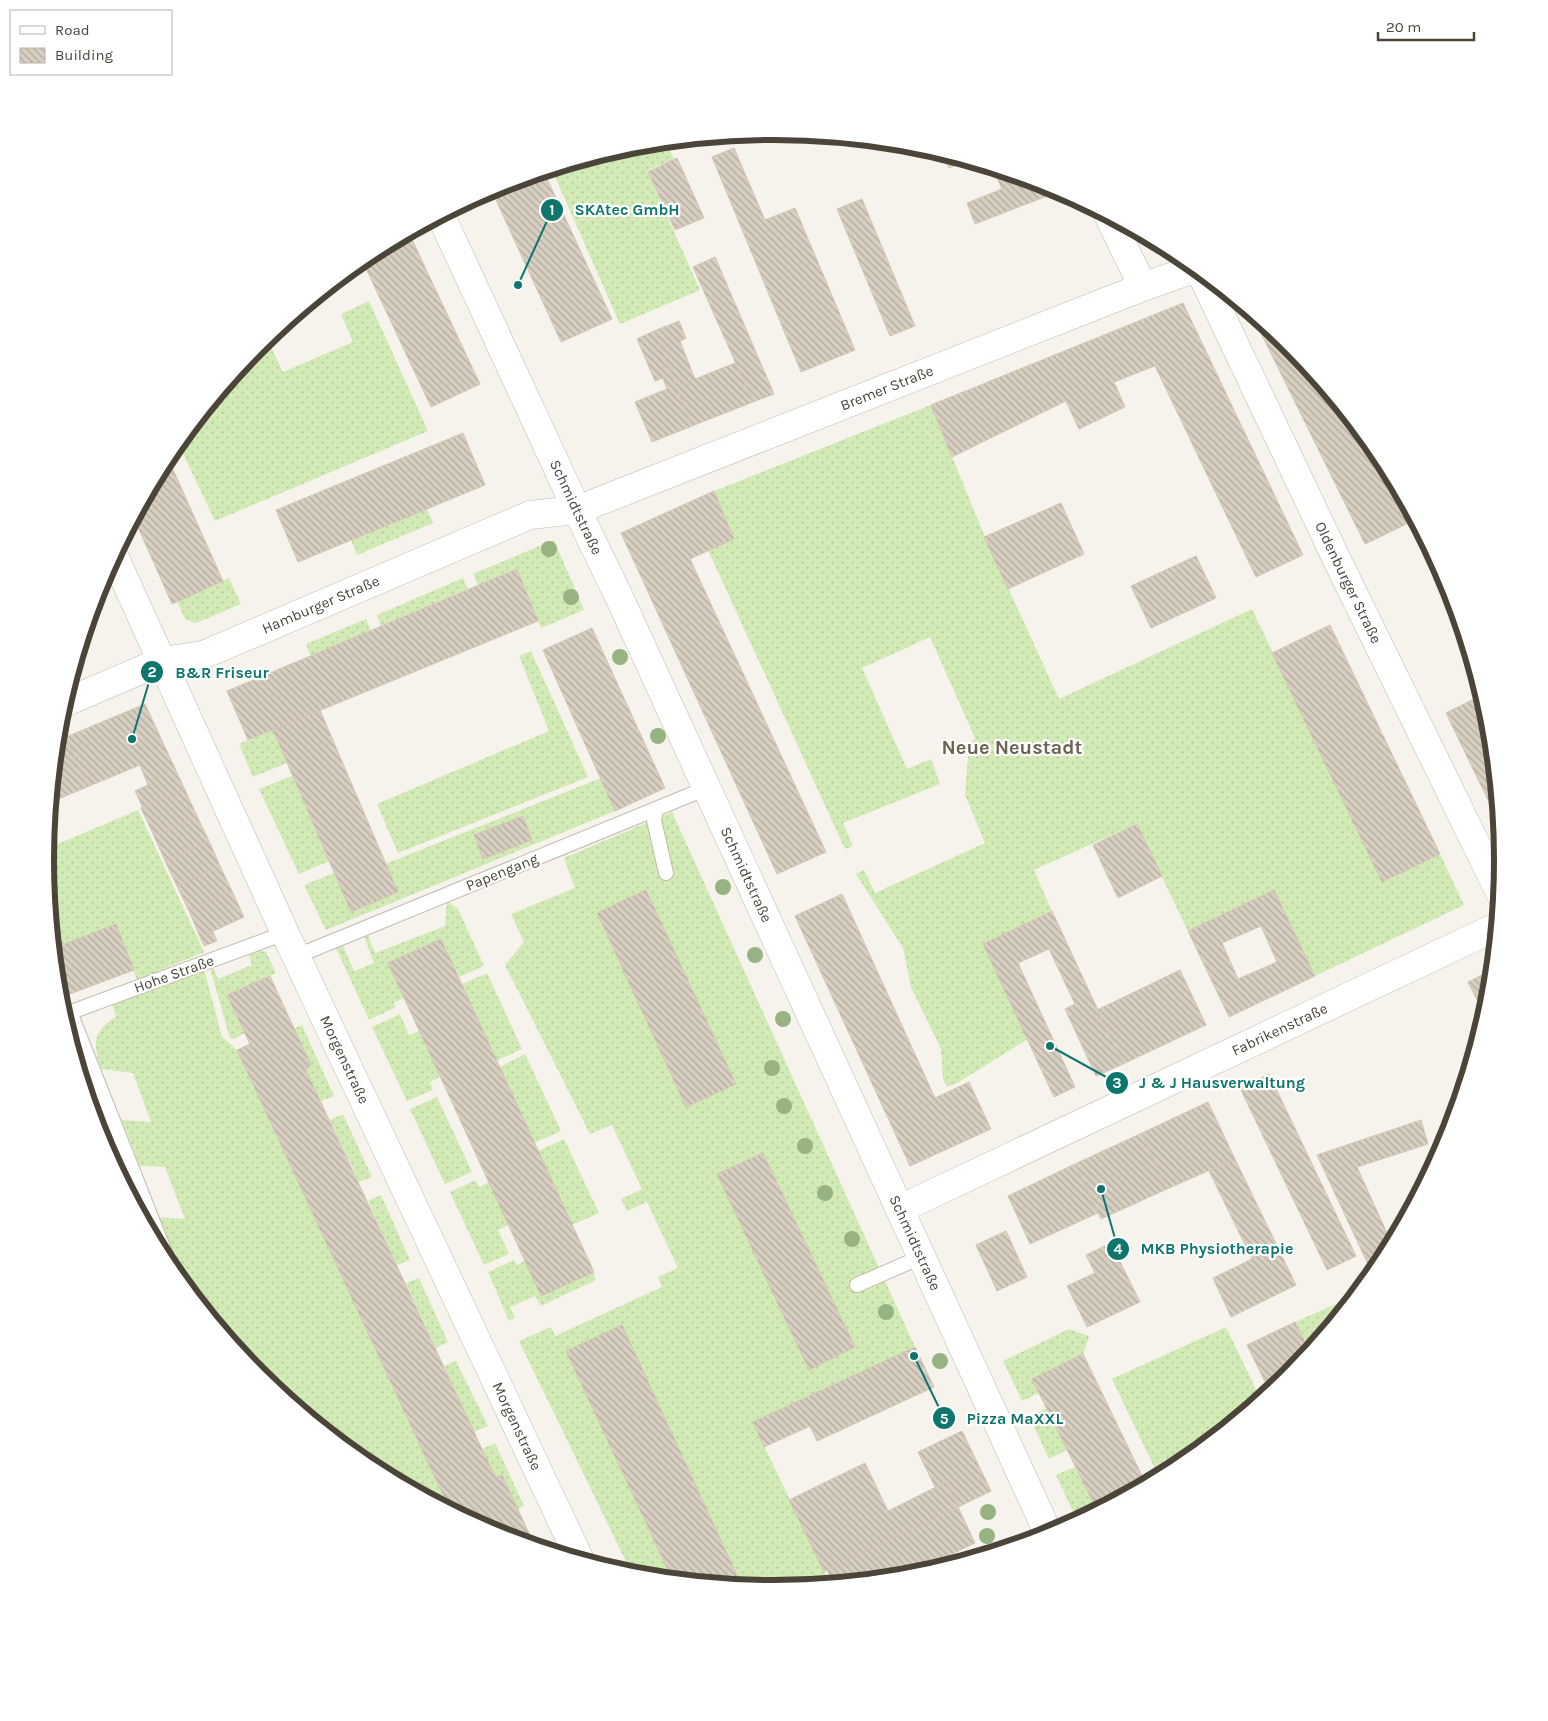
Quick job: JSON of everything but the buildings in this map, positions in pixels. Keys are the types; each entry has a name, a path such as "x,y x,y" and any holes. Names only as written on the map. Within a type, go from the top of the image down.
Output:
{"street":[{"name":"Schmidtstraße","path":"443,221 620,599 1046,1528"},
{"path":"1113,226 1143,287"},
{"name":"Bremer Straße","path":"577,510 1187,271"},
{"name":"Oldenburger Straße","path":"1207,285 1338,562 1494,880"},
{"name":"Hamburger Straße","path":"73,698 162,661 203,655 530,515 577,510"},
{"name":"Morgenstraße","path":"118,565 291,944 577,1553"},
{"name":"Fabrikenstraße","path":"900,1209 1491,930"}],"lane":[{"name":"Papengang","path":"291,944 656,809 707,788"},
{"path":"656,809 654,820 666,873"},
{"name":"Hohe Straße","path":"70,1012 291,944"},
{"path":"76,1037 155,1229"},
{"path":"857,1285 922,1257"}],"green space":[{"path":"669,148 674,159 647,171 700,290 620,324 554,175 633,154"},
{"path":"369,301 428,431 215,521 182,451 232,386 270,346 283,372 353,342 341,314"},
{"path":"931,405 985,537 1059,699 1252,609 1382,882 1440,854 1464,905 1315,976 1274,891 1188,931 1136,824 1034,870 1052,911 983,944 1028,1039 957,1083 947,1087 943,1079 941,1049 911,987 903,948 856,874 864,870 875,893 985,843 965,795 969,745 975,738 930,637 862,668 907,769 931,759 940,784 843,823 853,846 845,849 708,550 734,538 714,491"},
{"path":"427,509 433,523 357,555 351,540"},
{"path":"554,540 584,610 541,628 517,569 478,585 473,574"},
{"path":"229,578 241,604 196,623 185,619 177,601"},
{"path":"463,578 468,589 381,626 377,615"},
{"path":"366,619 371,631 311,656 306,644"},
{"path":"531,651 588,777 398,853 377,804 549,731 519,656"},
{"path":"273,730 287,763 253,777 239,744"},
{"path":"292,776 329,861 299,874 259,789"},
{"path":"601,778 615,811 326,930 304,885 334,873 351,912 398,892 385,864"},
{"path":"138,810 204,952 137,980 116,924 59,946 55,908 54,845"},
{"path":"672,812 915,1347 753,1422 827,1578 774,1581 739,1580 622,1325 566,1351 669,1573 628,1566 519,1341 551,1327 555,1336 662,1287 658,1277 678,1268 647,1202 627,1211 621,1199 642,1189 612,1125 590,1134 505,965 524,942 511,914 575,888 564,858","holes":["646,890 736,1084 686,1107 597,913","763,1153 855,1347 809,1369 718,1174"]},
{"path":"447,901 458,909 484,966 459,977 441,939 388,963 404,998 393,1003 396,1007 369,1020 335,946 342,943 354,971 374,963 363,934 367,933 375,953 445,926"},
{"path":"255,950 266,952 276,973 228,995 245,1033 234,1039 230,1038 210,968 213,967 218,979 252,965 248,952"},
{"path":"204,969 222,1037 237,1050 446,1501 374,1459 299,1402 232,1335 175,1261 156,1217 185,1219 165,1167 140,1166 122,1120 151,1122 133,1073 101,1069 97,1053 96,1039 99,1033 108,1022 116,1017 112,1003"},
{"path":"487,973 522,1049 496,1061 462,984"},
{"path":"400,1014 409,1035 419,1031 440,1077 430,1082 433,1090 407,1101 372,1027"},
{"path":"302,1025 334,1096 321,1101 305,1068 311,1065 294,1029"},
{"path":"525,1054 561,1131 534,1143 500,1067"},
{"path":"86,1073 125,1173 109,1136"},
{"path":"437,1097 472,1172 445,1184 410,1109"},
{"path":"343,1114 372,1177 359,1182 330,1120"},
{"path":"564,1139 599,1213 572,1225 538,1151"},
{"path":"476,1180 479,1187 489,1182 509,1225 498,1230 509,1254 484,1265 450,1192"},
{"path":"381,1195 410,1260 397,1265 368,1201"},
{"path":"514,1260 517,1265 525,1261 593,1272 596,1280 541,1306 535,1296 510,1307 515,1318 509,1321 488,1272"},
{"path":"419,1278 448,1342 436,1348 406,1283"},
{"path":"1343,1301 1307,1345 1295,1322"},
{"path":"1226,1327 1258,1394 1212,1432 1156,1470 1112,1379"},
{"path":"1069,1329 1089,1336 1083,1354 1039,1393 1022,1401 1003,1361"},
{"path":"456,1361 488,1426 474,1432 444,1366"},
{"path":"1047,1408 1067,1450 1049,1459 1029,1416"},
{"path":"495,1443 524,1506 518,1509 502,1475 496,1478 482,1449"},
{"path":"1075,1467 1095,1505 1074,1515 1056,1475"}],"place":[{"name":"SKAtec GmbH","path":"518,285"},
{"name":"B&R Friseur","path":"132,739"},
{"name":"J & J Hausverwaltung","path":"1050,1046"},
{"name":"MKB Physiotherapie","path":"1101,1189"},
{"name":"Pizza MaXXL","path":"914,1356"}],"district":[{"name":"Neue Neustadt","path":"1012,747"}]}
